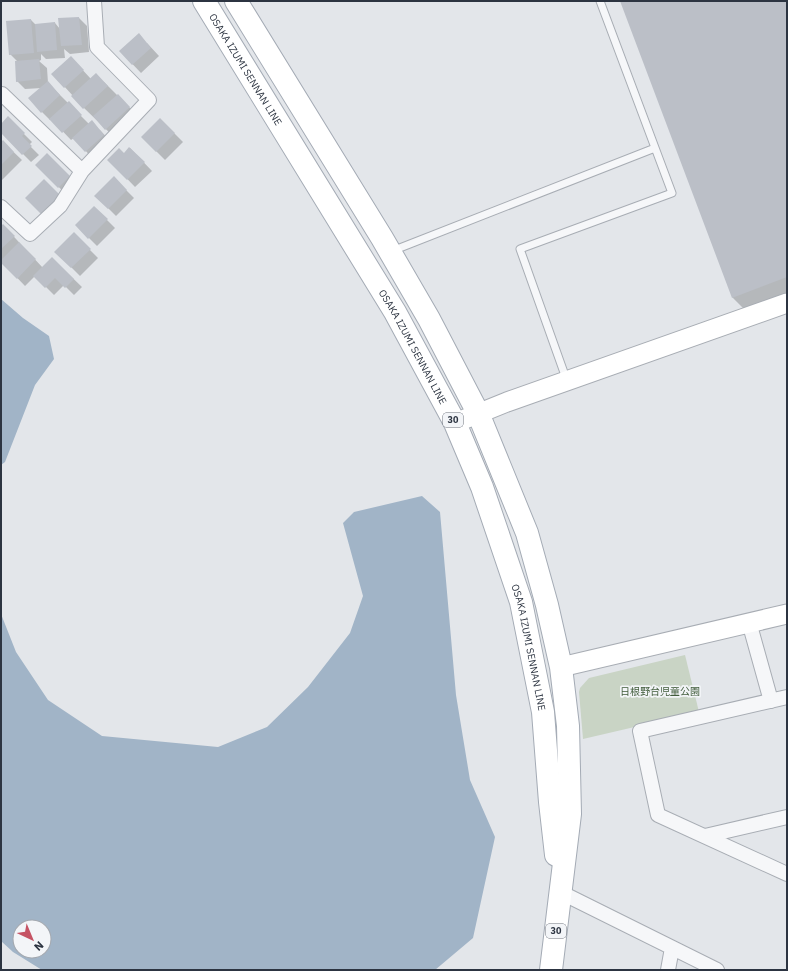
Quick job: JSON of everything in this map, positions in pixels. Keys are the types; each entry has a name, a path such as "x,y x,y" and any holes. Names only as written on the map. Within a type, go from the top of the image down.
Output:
{"main road":[{"name":"OSAKA IZUMI SENNAN LINE","path":"204,1 395,312 455,423 482,487 521,602 544,712 550,802 560,892"},
{"name":"OSAKA IZUMI SENNAN LINE","path":"236,1 390,252 429,319 478,413 526,533 547,605 561,667 568,726 570,814 551,970"}],"street":[{"path":"1,207 30,234 60,206 82,171 149,100 97,47 94,1"},
{"path":"1,91 82,171"},
{"path":"455,423 478,413 787,303"},
{"path":"561,667 787,614"},
{"path":"749,622 771,701"},
{"path":"787,697 640,732 658,815 787,874"},
{"path":"705,836 787,817"},
{"path":"560,892 717,970"},
{"path":"668,970 672,948"}],"lane":[{"path":"567,381 520,248 672,193 600,1"},
{"path":"390,252 655,148"}],"green space":[{"name":"日根野台児童公園","path":"685,655 699,712 583,739 579,692 580,688 589,678"}],"water":[{"path":"1,299 23,318 49,336 54,359 35,385 5,462 1,465"},
{"path":"422,496 440,512 456,695 470,780 495,837 473,938 435,970 42,970 24,959 52,959 52,919 12,919 12,951 1,941 1,614 16,652 48,700 102,736 218,747 267,727 308,687 350,633 363,596 343,523 354,512"}],"building":[{"path":"620,1 787,1 787,277 732,298"},
{"path":"79,17 82,45 61,46 58,18"},
{"path":"31,19 34,53 9,55 6,21"},
{"path":"55,22 57,50 37,52 35,24"},
{"path":"139,33 151,48 132,65 119,51"},
{"path":"71,56 84,70 64,88 51,74"},
{"path":"39,59 41,79 16,82 15,61"},
{"path":"96,73 108,86 83,109 71,96"},
{"path":"48,81 60,95 41,113 28,98"},
{"path":"118,94 130,107 105,130 93,116"},
{"path":"69,101 82,115 62,133 49,119"},
{"path":"8,116 25,133 22,136 32,146 22,155 1,133 1,124"},
{"path":"160,118 175,133 156,152 141,137"},
{"path":"92,120 104,135 85,152 72,138"},
{"path":"3,140 14,152 1,165 1,142"},
{"path":"129,147 145,162 127,180 107,160 119,148 124,153"},
{"path":"47,153 70,176 58,188 35,165"},
{"path":"114,176 127,190 108,209 94,196"},
{"path":"44,179 61,196 42,215 25,198"},
{"path":"94,206 108,219 88,239 75,225"},
{"path":"3,224 15,236 1,249 1,226"},
{"path":"74,232 91,249 71,268 54,252"},
{"path":"19,242 36,259 17,279 1,263 1,260"},
{"path":"52,257 74,279 65,288 55,278 45,288 33,276"}]}
